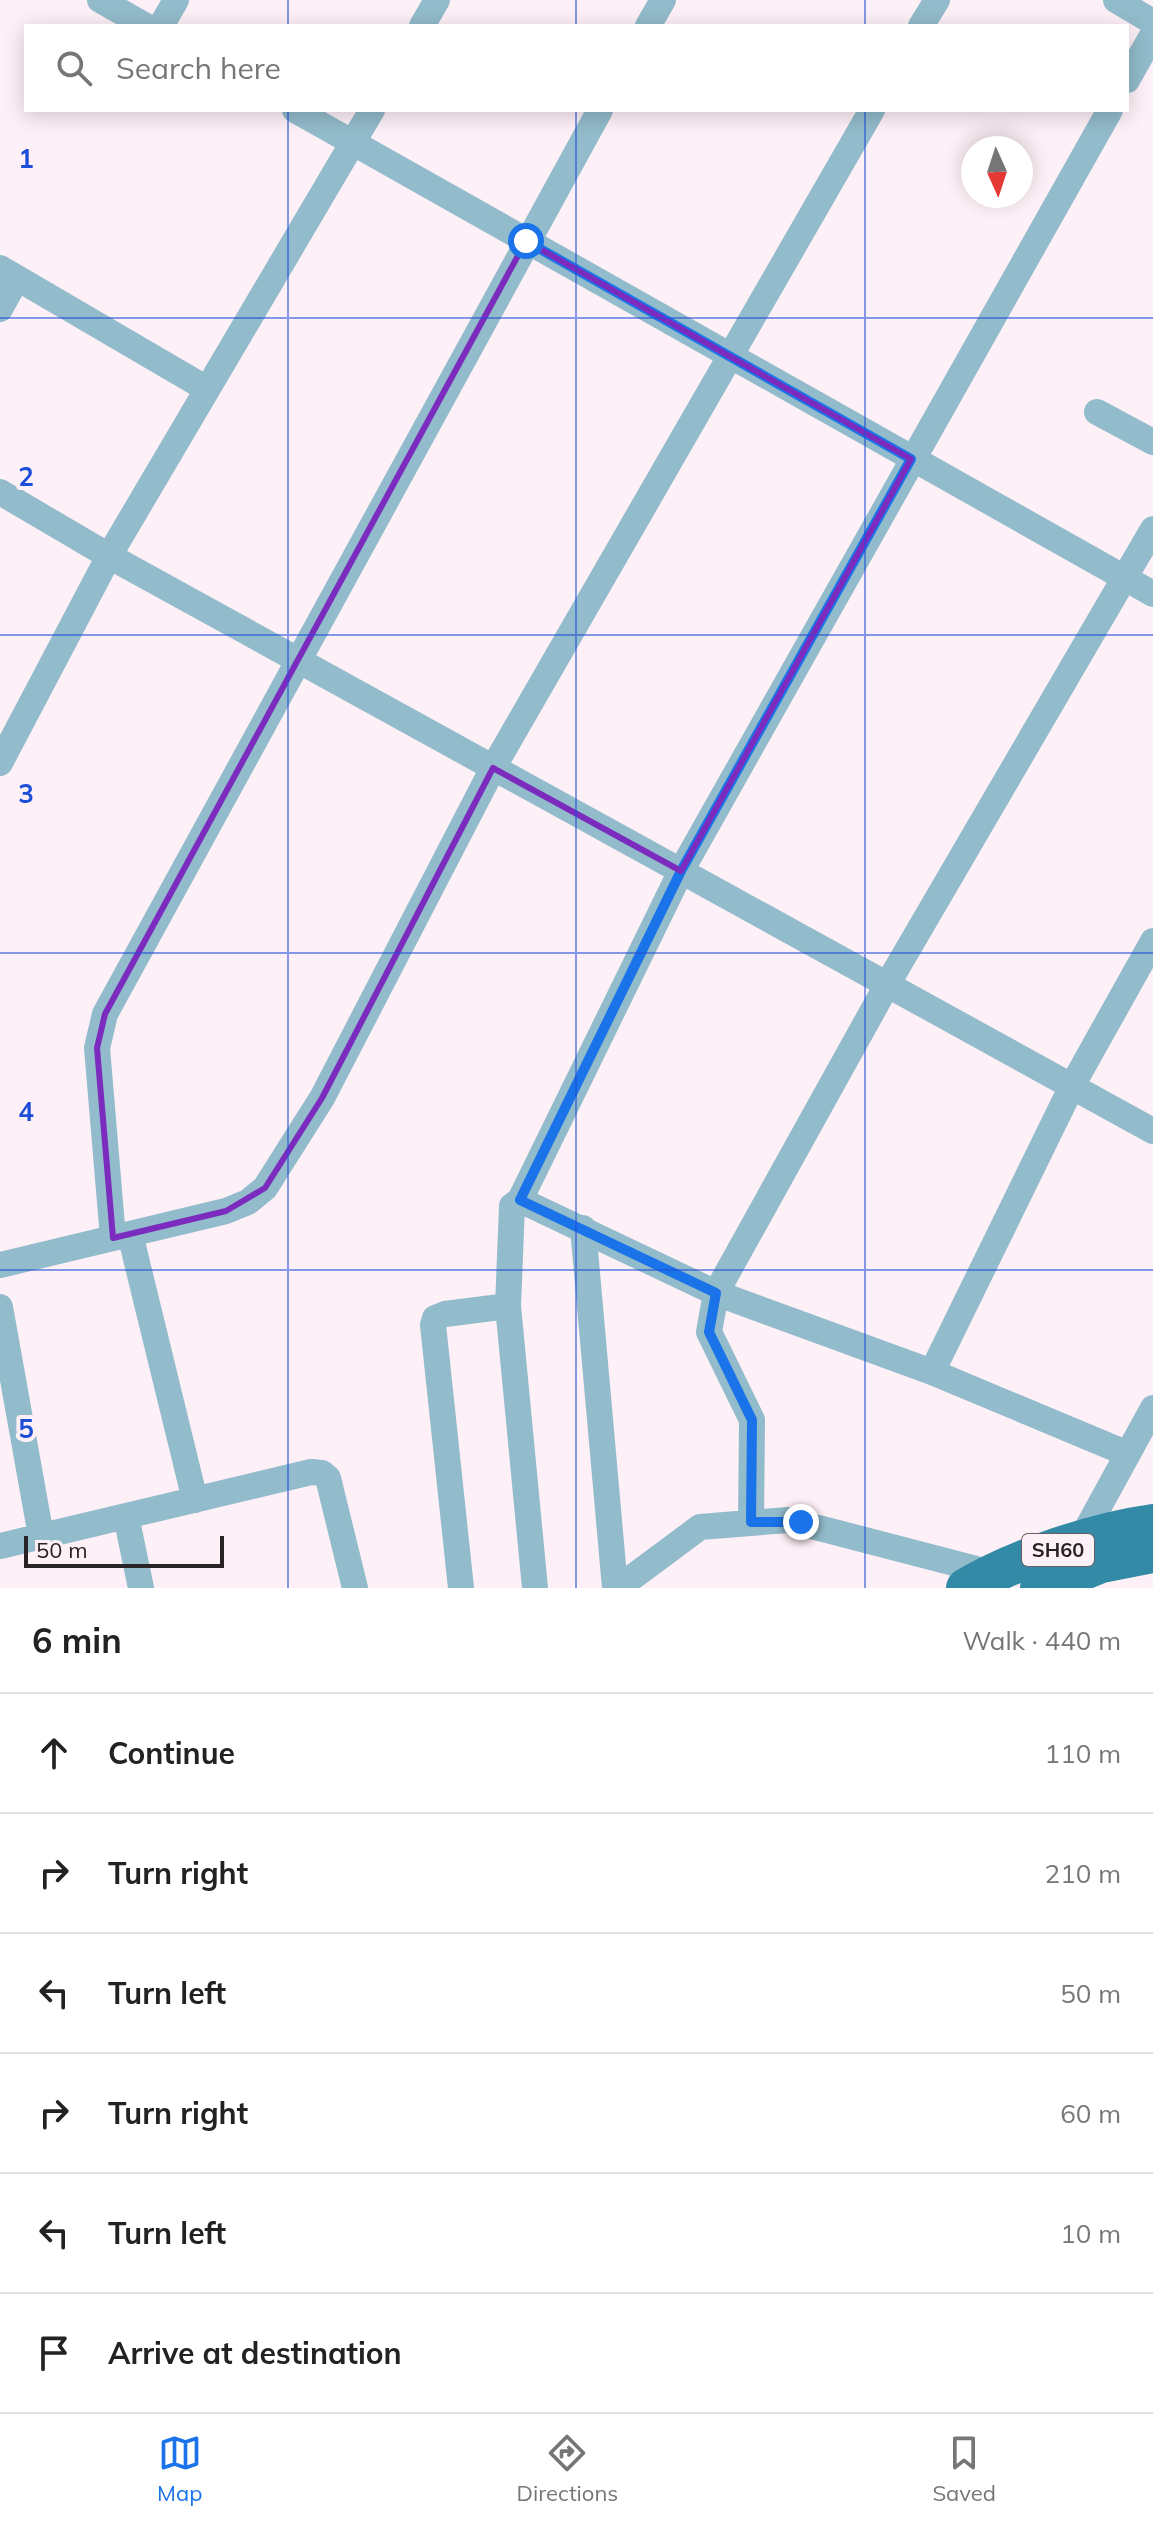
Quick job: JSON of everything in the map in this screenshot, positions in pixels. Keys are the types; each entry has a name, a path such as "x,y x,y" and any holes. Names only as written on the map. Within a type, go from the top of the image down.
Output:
{"main road":[{"name":"SH60","path":"979,1581 1079,1543 1153,1524"},
{"name":"SH60","path":"1040,1588 1101,1563 1153,1553"}],"street":[{"path":"100,0 142,24"},
{"path":"162,24 176,0"},
{"path":"423,24 437,0"},
{"path":"649,24 663,0"},
{"path":"922,24 937,0"},
{"path":"1116,0 1153,22"},
{"path":"1129,76 1153,34"},
{"path":"299,112 1153,594"},
{"path":"0,763 109,556 371,112"},
{"path":"195,1500 121,1236 97,1048 99,1030 296,659 599,112"},
{"path":"0,1265 226,1211 248,1202 265,1188 322,1098 493,768 871,112"},
{"path":"535,1588 508,1306 509,1217 512,1206 520,1200 681,871 1109,112"},
{"path":"0,309 9,273 207,389"},
{"path":"1097,412 1153,442"},
{"path":"0,492 109,556 1153,1131"},
{"path":"751,1522 752,1420 709,1332 716,1293 887,985 1122,576 1153,529"},
{"path":"932,1372 1072,1086 1153,941"},
{"path":"520,1200 716,1293 932,1372 1128,1454"},
{"path":"583,1228 617,1588"},
{"path":"461,1588 433,1325 435,1318 445,1314 508,1306"},
{"path":"0,1307 41,1536"},
{"path":"1079,1543 1153,1408"},
{"path":"0,1546 311,1472 322,1473 328,1478 355,1588"},
{"path":"126,1516 141,1588"},
{"path":"617,1588 700,1527 751,1522 801,1522 979,1581"}],"highlighted area":[{"path":"526,241 911,459 681,871 493,768 322,1098 265,1188 226,1211 113,1238 97,1048 105,1014"}],"route":[{"path":"526,241 911,459 681,871 520,1200 532,1203 716,1293 709,1332 752,1420 751,1522 801,1522"}]}
